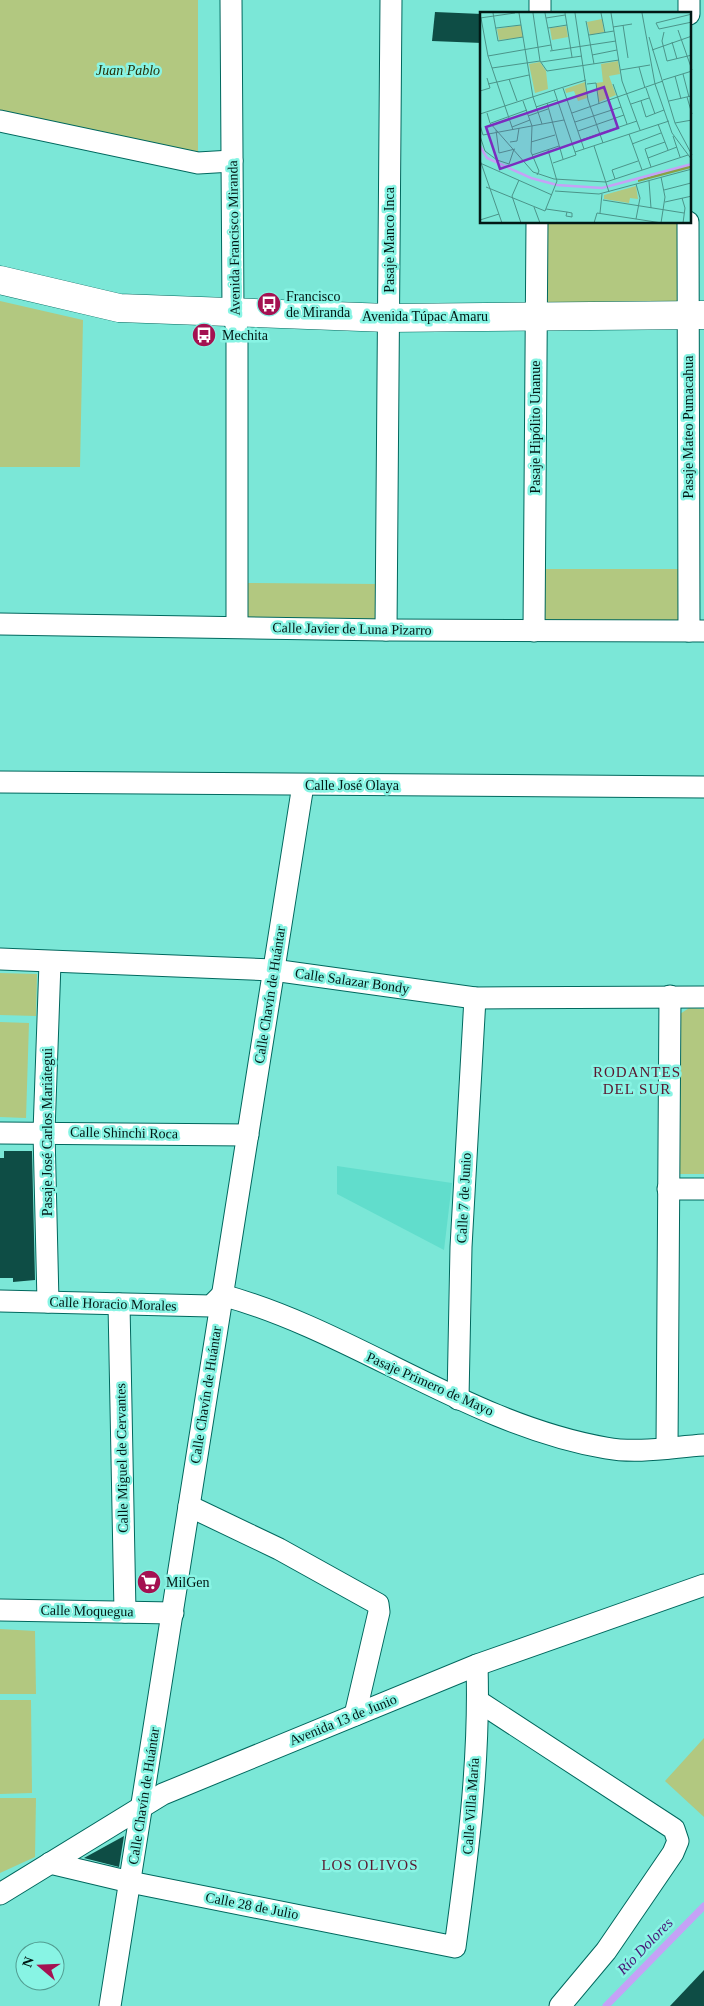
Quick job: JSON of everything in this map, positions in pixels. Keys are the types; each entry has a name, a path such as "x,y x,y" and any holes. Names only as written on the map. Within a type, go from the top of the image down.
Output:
{"street":[{"name":"Avenida Francisco Miranda","path":"231,0 233,312 237,330 237,626"},
{"name":"Pasaje Manco Inca","path":"386,630 391,0"},
{"path":"0,121 198,162 232,162"},
{"name":"Pasaje Hipólito Unanue","path":"534,631 537,224"},
{"name":"Pasaje Mateo Pumacahua","path":"688,224 696,316 696,631"},
{"name":"Avenida Túpac Amaru","path":"0,280 119,308 388,318 536,315 696,316"},
{"name":"Calle Javier de Luna Pizarro","path":"0,624 237,626 386,630 696,631"},
{"name":"Calle José Olaya","path":"0,782 704,787"},
{"name":"Calle Chavín de Huántar","path":"110,2006 303,785"},
{"name":"Calle Salazar Bondy","path":"0,959 50,963 274,970 475,998 704,997"},
{"name":"Pasaje José Carlos Mariátegui","path":"48,1302 44,1132 50,963"},
{"path":"667,1448 670,996"},
{"name":"Calle 7 de Junio","path":"458,1400 461,1247 475,998"},
{"name":"Calle Shinchi Roca","path":"0,1133 248,1135"},
{"path":"668,1189 704,1189"},
{"name":"Pasaje Primero de Mayo","path":"222,1295 271,1311 458,1400 565,1438 606,1448 636,1451 704,1445"},
{"name":"Calle Horacio Morales","path":"0,1301 211,1306 222,1295"},
{"name":"Calle Miguel de Cervantes","path":"119,1304 125,1612"},
{"path":"189,1506 278,1549 378,1604 379,1612 355,1715"},
{"name":"Avenida 13 de Junio","path":"0,1894 163,1794 477,1665 704,1585"},
{"name":"Calle Moquegua","path":"0,1610 173,1613"},
{"name":"Calle Villa María","path":"455,1947 471,1836 478,1701 477,1665"},
{"path":"478,1701 674,1829 678,1842 673,1853 606,1951 560,2006"},
{"name":"Calle 28 de Julio","path":"50,1863 130,1882 455,1947"}],"shaded area":[{"path":"337,1166 452,1183 444,1250 337,1194"}],"green space":[{"name":"Juan Pablo","path":"0,0 198,0 198,157 0,116"},
{"path":"544,224 681,224 680,306 543,305"},
{"path":"0,301 83,320 80,467 0,467"},
{"path":"541,569 678,569 678,621 541,621"},
{"path":"244,583 379,584 378,622 244,620"},
{"path":"0,973 37,974 36,1016 0,1015"},
{"path":"689,1008 704,1009 704,1174 679,1174 680,1014"},
{"path":"0,1022 29,1023 26,1118 0,1117"},
{"path":"0,1629 35,1631 36,1694 0,1694"},
{"path":"0,1700 31,1700 32,1793 0,1794"},
{"path":"704,1738 704,1817 665,1781"},
{"path":"0,1798 36,1798 35,1857 0,1873"}],"building":[{"path":"435,12 480,14 480,43 432,41"},
{"path":"4,1151 32,1151 35,1280 13,1282 13,1278 0,1278 0,1158 4,1158"},
{"path":"124,1836 119,1867 84,1858"},
{"path":"704,1970 704,2006 670,2006"}],"waterway":[{"name":"Río Dolores","path":"606,2006 704,1906"}],"place":[{"name":"Francisco de Miranda","path":"269,304"},
{"name":"Mechita","path":"204,335"},
{"name":"MilGen","path":"149,1582"}],"district":[{"name":"RODANTES DEL SUR","path":"637,1080"},
{"name":"LOS OLIVOS","path":"370,1865"}]}
